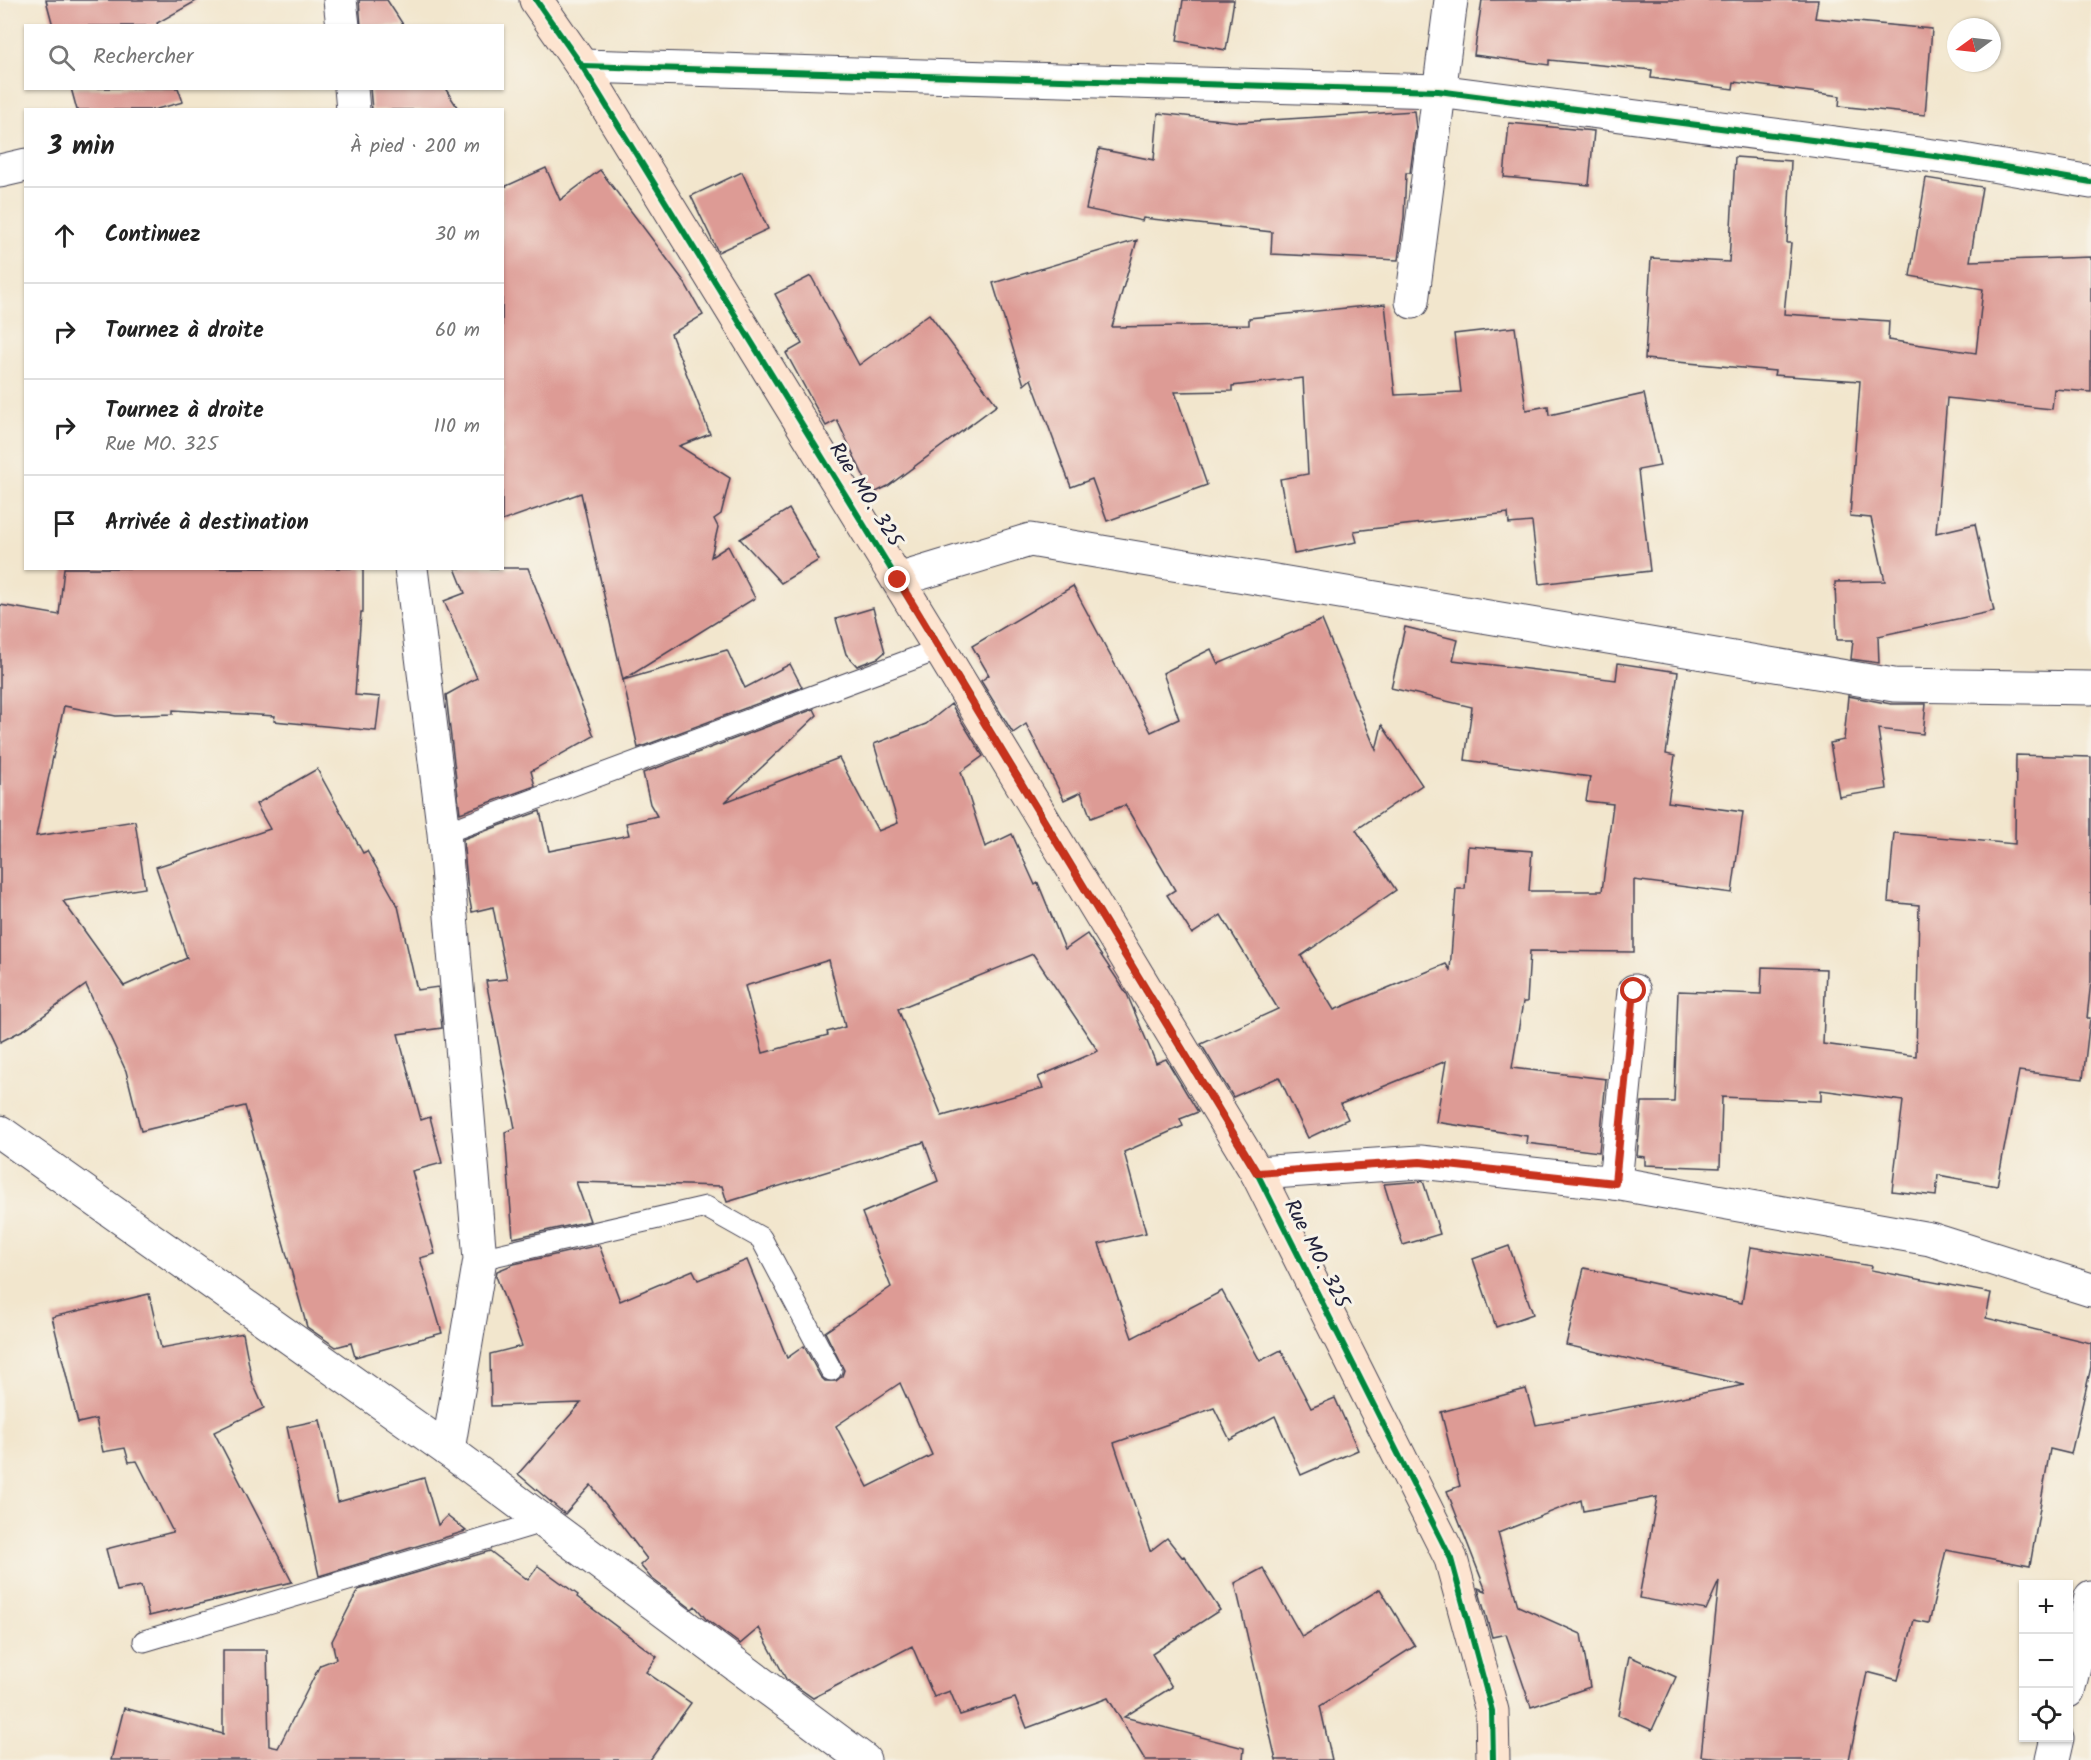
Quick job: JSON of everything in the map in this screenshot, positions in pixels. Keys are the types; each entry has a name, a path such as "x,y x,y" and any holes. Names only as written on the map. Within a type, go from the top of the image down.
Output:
{"street":[{"path":"340,0 343,24"},
{"name":"Rue MO. 325","path":"536,0 582,66 898,580 1257,1173 1451,1559 1492,1711 1494,1760"},
{"path":"1412,303 1450,0"},
{"path":"582,66 1438,91 1957,159 2091,182"},
{"path":"351,90 353,108"},
{"path":"0,171 24,165"},
{"path":"898,580 1030,540 1894,685 2091,688"},
{"path":"411,570 444,833 480,1259 448,1450"},
{"path":"1615,1183 1634,991"},
{"path":"0,1132 448,1450 864,1760"},
{"path":"1257,1173 1420,1162 1615,1183 1930,1239 2091,1290"},
{"path":"2069,1688 2091,1597"},
{"path":"2052,1760 2056,1742"}],"lane":[{"path":"444,833 940,649"},
{"path":"480,1259 706,1207 761,1238 831,1370"},
{"path":"144,1641 542,1522"}],"building":[{"path":"46,0 198,0 157,24 52,24"},
{"path":"359,0 387,0 403,24 361,24"},
{"path":"1183,0 1234,0 1226,50 1177,41"},
{"path":"1482,0 1818,0 1815,18 1932,29 1925,115 1839,106 1840,96 1734,82 1733,89 1651,78 1652,70 1549,60 1549,65 1474,55"},
{"path":"72,90 179,90 183,102 160,108 76,108"},
{"path":"370,90 446,90 458,108 372,108"},
{"path":"1414,111 1416,128 1410,173 1406,173 1404,217 1398,260 1271,254 1272,232 1143,218 1142,221 1086,209 1099,149 1154,160 1158,113 1240,122"},
{"path":"1509,123 1594,131 1589,185 1504,177"},
{"path":"1735,157 1791,161 1787,243 1791,243 1784,314 1889,321 1888,340 1976,353 1983,289 1910,276 1926,178 1982,187 1970,261 2091,257 2091,392 2054,389 2052,409 1947,398 1936,533 1975,524 1994,611 1878,636 1879,663 1851,659 1853,640 1837,640 1835,582 1885,581 1871,518 1850,516 1860,381 1774,375 1775,371 1645,359 1651,258 1729,262"},
{"path":"546,168 560,200 600,170 683,280 703,315 671,334 710,434 679,446 730,478 721,514 714,519 718,527 711,557 728,546 755,598 623,680 581,493 504,520 504,187"},
{"path":"742,172 768,229 718,252 691,196"},
{"path":"1137,240 1112,327 1249,325 1249,318 1385,304 1395,395 1461,392 1454,334 1515,327 1526,410 1548,406 1549,415 1644,394 1660,466 1638,470 1650,571 1539,584 1532,522 1509,524 1508,513 1354,531 1357,542 1294,554 1280,479 1308,474 1303,378 1232,386 1232,391 1175,392 1207,485 1107,521 1092,479 1071,487 1031,379 1024,385 993,283"},
{"path":"811,276 859,365 929,314 997,405 888,486 872,494 837,420 826,426 786,353 802,344 775,294"},
{"path":"789,509 819,560 781,583 740,539"},
{"path":"528,568 594,736 531,771 535,786 460,813 446,695 477,678 444,601 465,593 456,570"},
{"path":"64,570 363,570 363,612 361,612 355,695 380,697 376,731 274,721 275,716 173,710 173,714 116,716 64,706 36,836 135,821 145,888 63,901 124,986 187,958 156,867 270,829 256,804 317,769 363,853 367,851 398,906 417,990 438,987 442,1028 398,1034 421,1120 430,1117 442,1163 412,1171 435,1254 420,1258 442,1333 355,1357 351,1343 336,1347 307,1327 245,1106 141,1131 126,1071 86,985 25,1029 0,1042 0,605 59,615"},
{"path":"1073,586 1151,732 1179,719 1163,673 1211,649 1218,664 1322,620 1376,750 1382,725 1422,785 1356,830 1396,890 1301,956 1334,1010 1446,964 1450,970 1456,889 1465,889 1468,846 1532,851 1529,891 1602,891 1613,804 1586,801 1590,777 1465,760 1472,707 1391,688 1405,627 1458,640 1453,660 1616,680 1618,663 1678,672 1666,754 1675,756 1668,802 1743,812 1732,893 1634,880 1634,952 1530,951 1527,1002 1523,1002 1512,1068 1606,1079 1599,1152 1526,1143 1527,1136 1436,1122 1446,1061 1341,1104 1348,1119 1308,1138 1279,1077 1233,1097 1201,1044 1278,1009 1221,915 1192,934 1167,895 1175,890 1125,805 1091,818 1081,792 1064,800 1026,724 1013,733 981,681 989,675 972,646"},
{"path":"873,608 885,652 878,658 857,666 846,654 836,619"},
{"path":"727,650 745,688 790,664 802,687 638,748 623,680"},
{"path":"1848,696 1891,704 1926,704 1923,734 1878,729 1887,789 1839,797 1830,743 1844,740"},
{"path":"951,704 983,756 961,772 985,847 1012,834 1035,885 1038,883 1065,949 1087,934 1127,994 1156,1063 1166,1059 1198,1112 1180,1119 1183,1126 1124,1152 1146,1233 1099,1244 1132,1338 1222,1291 1260,1361 1281,1350 1311,1408 1335,1398 1358,1450 1301,1475 1275,1416 1230,1440 1214,1408 1114,1443 1150,1551 1167,1538 1182,1557 1184,1556 1220,1610 1152,1654 1172,1687 1124,1717 1244,1748 1243,1760 1145,1760 1108,1698 1027,1728 1015,1698 960,1715 950,1691 934,1697 912,1646 813,1698 786,1679 759,1628 740,1644 706,1619 695,1606 692,1609 651,1578 640,1565 647,1559 591,1485 565,1514 518,1474 581,1403 491,1406 490,1354 522,1346 496,1276 497,1271 514,1264 599,1245 620,1301 693,1270 698,1280 747,1260 787,1358 804,1346 820,1376 825,1381 836,1381 842,1376 844,1370 825,1332 891,1287 862,1213 938,1181 924,1142 727,1202 722,1186 576,1182 590,1221 513,1238 505,1132 515,1128 486,981 507,979 493,907 472,912 463,839 540,811 549,851 629,835 626,823 657,816 650,804 643,773 814,709 817,715 725,802 839,758 878,831 898,823 874,744 926,724","holes":["1033,954 1098,1051 1038,1077 1043,1088 942,1116 898,1009","829,960 845,1027 827,1032 828,1035 763,1053 745,986","900,1383 932,1455 868,1487 836,1426"]},
{"path":"2016,755 2091,757 2091,981 2087,1018 2090,1018 2083,1079 2019,1071 1997,1186 1938,1175 1936,1196 1892,1191 1903,1101 1821,1090 1821,1101 1722,1097 1720,1168 1645,1165 1645,1157 1637,1156 1642,1102 1674,1102 1678,991 1761,994 1762,967 1826,969 1823,1044 1916,1056 1919,905 1888,902 1894,833 2015,844"},
{"path":"1423,1181 1440,1234 1403,1245 1384,1184"},
{"path":"1509,1246 1533,1314 1496,1327 1473,1259"},
{"path":"1751,1247 1872,1266 1871,1270 1991,1293 1986,1318 2091,1343 2091,1367 2071,1454 2050,1449 2030,1566 1946,1550 1929,1623 1914,1620 1898,1680 1867,1672 1849,1760 1742,1760 1701,1756 1719,1581 1706,1610 1639,1598 1657,1497 1583,1511 1581,1500 1498,1533 1518,1606 1581,1634 1590,1687 1531,1707 1506,1634 1492,1637 1478,1588 1486,1591 1447,1491 1460,1486 1441,1412 1526,1389 1536,1425 1745,1385 1566,1345 1584,1268 1742,1303"},
{"path":"149,1294 161,1348 243,1333 252,1381 264,1408 214,1432 292,1582 149,1616 141,1586 117,1591 106,1549 173,1532 137,1461 129,1462 125,1448 103,1452 96,1419 78,1423 52,1317"},
{"path":"320,1420 338,1502 424,1478 438,1525 447,1516 466,1531 319,1576 287,1427"},
{"path":"490,1551 528,1580 538,1566 657,1657 646,1672 691,1703 650,1760 111,1760 124,1708 223,1734 223,1650 267,1650 269,1746 278,1748 320,1665 336,1659 332,1641 358,1590"},
{"path":"1263,1568 1302,1637 1380,1589 1415,1646 1320,1706 1332,1760 1276,1760 1235,1583"},
{"path":"1629,1656 1676,1677 1652,1730 1618,1715"}],"cycle path":[{"path":"536,0 582,66 940,649 1257,1173 1451,1559 1492,1711 1493,1760"},
{"path":"582,66 1438,91 1957,159 2091,182"}],"route":[{"path":"898,580 1257,1173 1420,1162 1615,1183 1634,991"}]}
